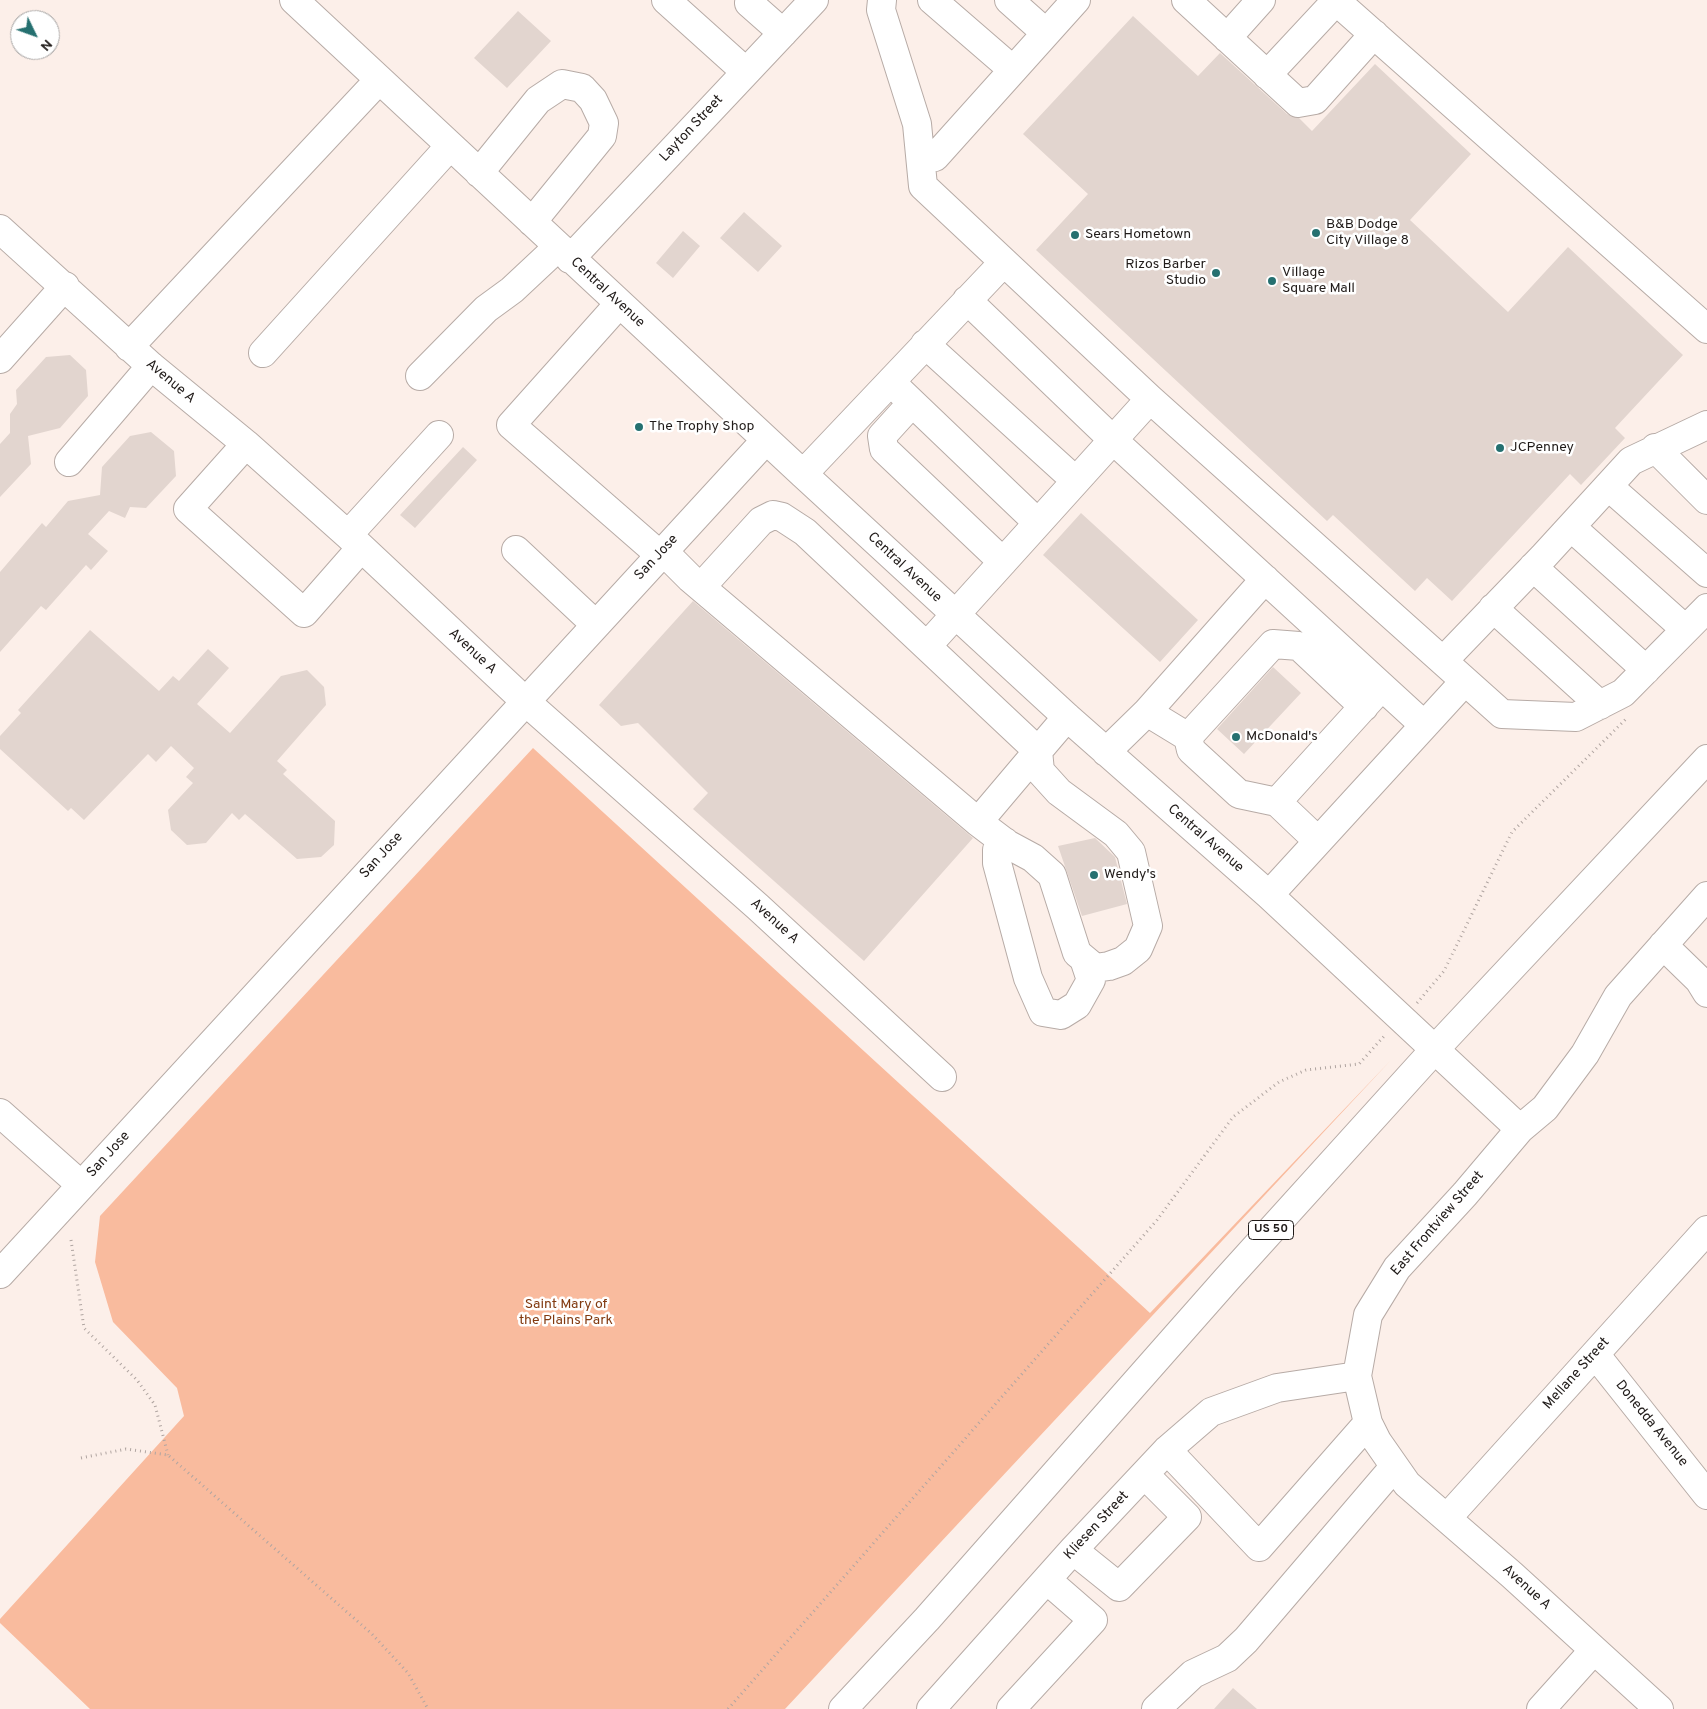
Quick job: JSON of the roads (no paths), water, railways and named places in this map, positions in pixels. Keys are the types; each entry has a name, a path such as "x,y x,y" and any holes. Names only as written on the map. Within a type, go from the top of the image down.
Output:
{"main road":[{"name":"Central Avenue","path":"294,0 880,546 1066,717 1269,894 1400,1018 1436,1048 1520,1129"},
{"path":"666,0 746,72"},
{"name":"Layton Street","path":"420,376 486,309 564,253 746,72 814,0"},
{"path":"882,0 881,10 917,124 922,160 923,186 1150,399 1502,714 1576,717 1600,705 1623,693 1707,608"},
{"path":"932,0 1013,70"},
{"path":"1009,0 1046,33"},
{"path":"922,160 935,157 1076,0"},
{"path":"1186,0 1298,103 1315,100 1374,34"},
{"path":"1227,38 1261,0"},
{"path":"749,1 783,33"},
{"path":"1267,75 1336,1 1707,329"},
{"path":"129,347 379,80"},
{"path":"478,173 538,100 562,84 582,88 593,100 604,123 602,136 532,222"},
{"path":"263,353 450,146"},
{"name":"Avenue A","path":"0,230 65,286 129,347 246,444 525,701 758,907 942,1077"},
{"path":"803,474 1004,262"},
{"path":"0,359 65,286"},
{"path":"967,300 1113,440 1424,725"},
{"path":"619,304 511,425 978,822 1005,842 1033,858 1052,875 1077,953 1084,959 1095,968 1109,966 1124,961 1138,949 1148,926 1131,852 1111,830 1058,792 1040,771 1038,751 805,532 782,517 773,515 761,521 702,586"},
{"path":"926,344 1076,481"},
{"path":"69,462 151,366"},
{"path":"890,382 1038,523"},
{"path":"927,646 1150,399"},
{"path":"912,403 882,436 884,448 1003,562"},
{"path":"1443,661 1631,461 1707,425"},
{"path":"246,444 188,509 304,614 354,542 438,435"},
{"name":"San Jose","path":"0,1274 766,440"},
{"path":"1655,448 1707,500"},
{"path":"1608,486 1707,573"},
{"path":"1571,527 1686,629"},
{"path":"852,576 880,546"},
{"path":"516,550 595,624"},
{"path":"1533,567 1646,670"},
{"path":"1106,752 1146,712 1265,579"},
{"path":"1493,608 1600,705"},
{"path":"1188,736 1273,644 1299,646 1364,706"},
{"path":"1269,894 1465,681"},
{"path":"1277,802 1382,687"},
{"path":"1146,712 1188,736 1191,750 1239,794 1277,802 1318,841"},
{"path":"978,822 1066,717"},
{"name":"US 50","path":"843,1709 926,1619 1227,1279 1436,1048 1707,759"},
{"path":"1005,842 997,850 997,863 1028,978 1043,1012 1061,1015 1077,1005 1091,980 1084,959"},
{"name":"East Frontview Street","path":"1394,1467 1377,1442 1368,1422 1358,1376 1368,1315 1397,1268 1465,1194 1520,1129 1545,1108 1585,1054 1618,996 1707,896"},
{"path":"1663,945 1698,980 1707,993"},
{"path":"0,1113 81,1185"},
{"name":"Mellane Street","path":"1447,1518 1707,1230"},
{"name":"Donedda Avenue","path":"1595,1354 1707,1495"},
{"name":"Kliesen Street","path":"931,1709 1073,1550 1167,1450 1211,1412 1277,1388 1358,1376"},
{"path":"1167,1450 1259,1546 1368,1422"},
{"path":"1156,1709 1193,1674 1227,1658 1246,1640 1394,1467"},
{"name":"Avenue A","path":"1394,1467 1407,1484 1659,1709"},
{"path":"1073,1550 1119,1587 1187,1517 1145,1475"},
{"path":"1011,1709 1093,1620 1046,1580"},
{"path":"1541,1709 1594,1650"}],"place":[{"name":"B&B Dodge City Village 8","path":"1316,233"},
{"name":"Sears Hometown","path":"1075,235"},
{"name":"Rizos Barber Studio","path":"1216,273"},
{"name":"Village Square Mall","path":"1272,281"},
{"name":"The Trophy Shop","path":"639,427"},
{"name":"JCPenney","path":"1500,448"},
{"name":"McDonald's","path":"1236,737"},
{"name":"Wendy's","path":"1094,875"}],"park label":[{"name":"Saint Mary of the Plains Park","path":"566,1314"}]}
